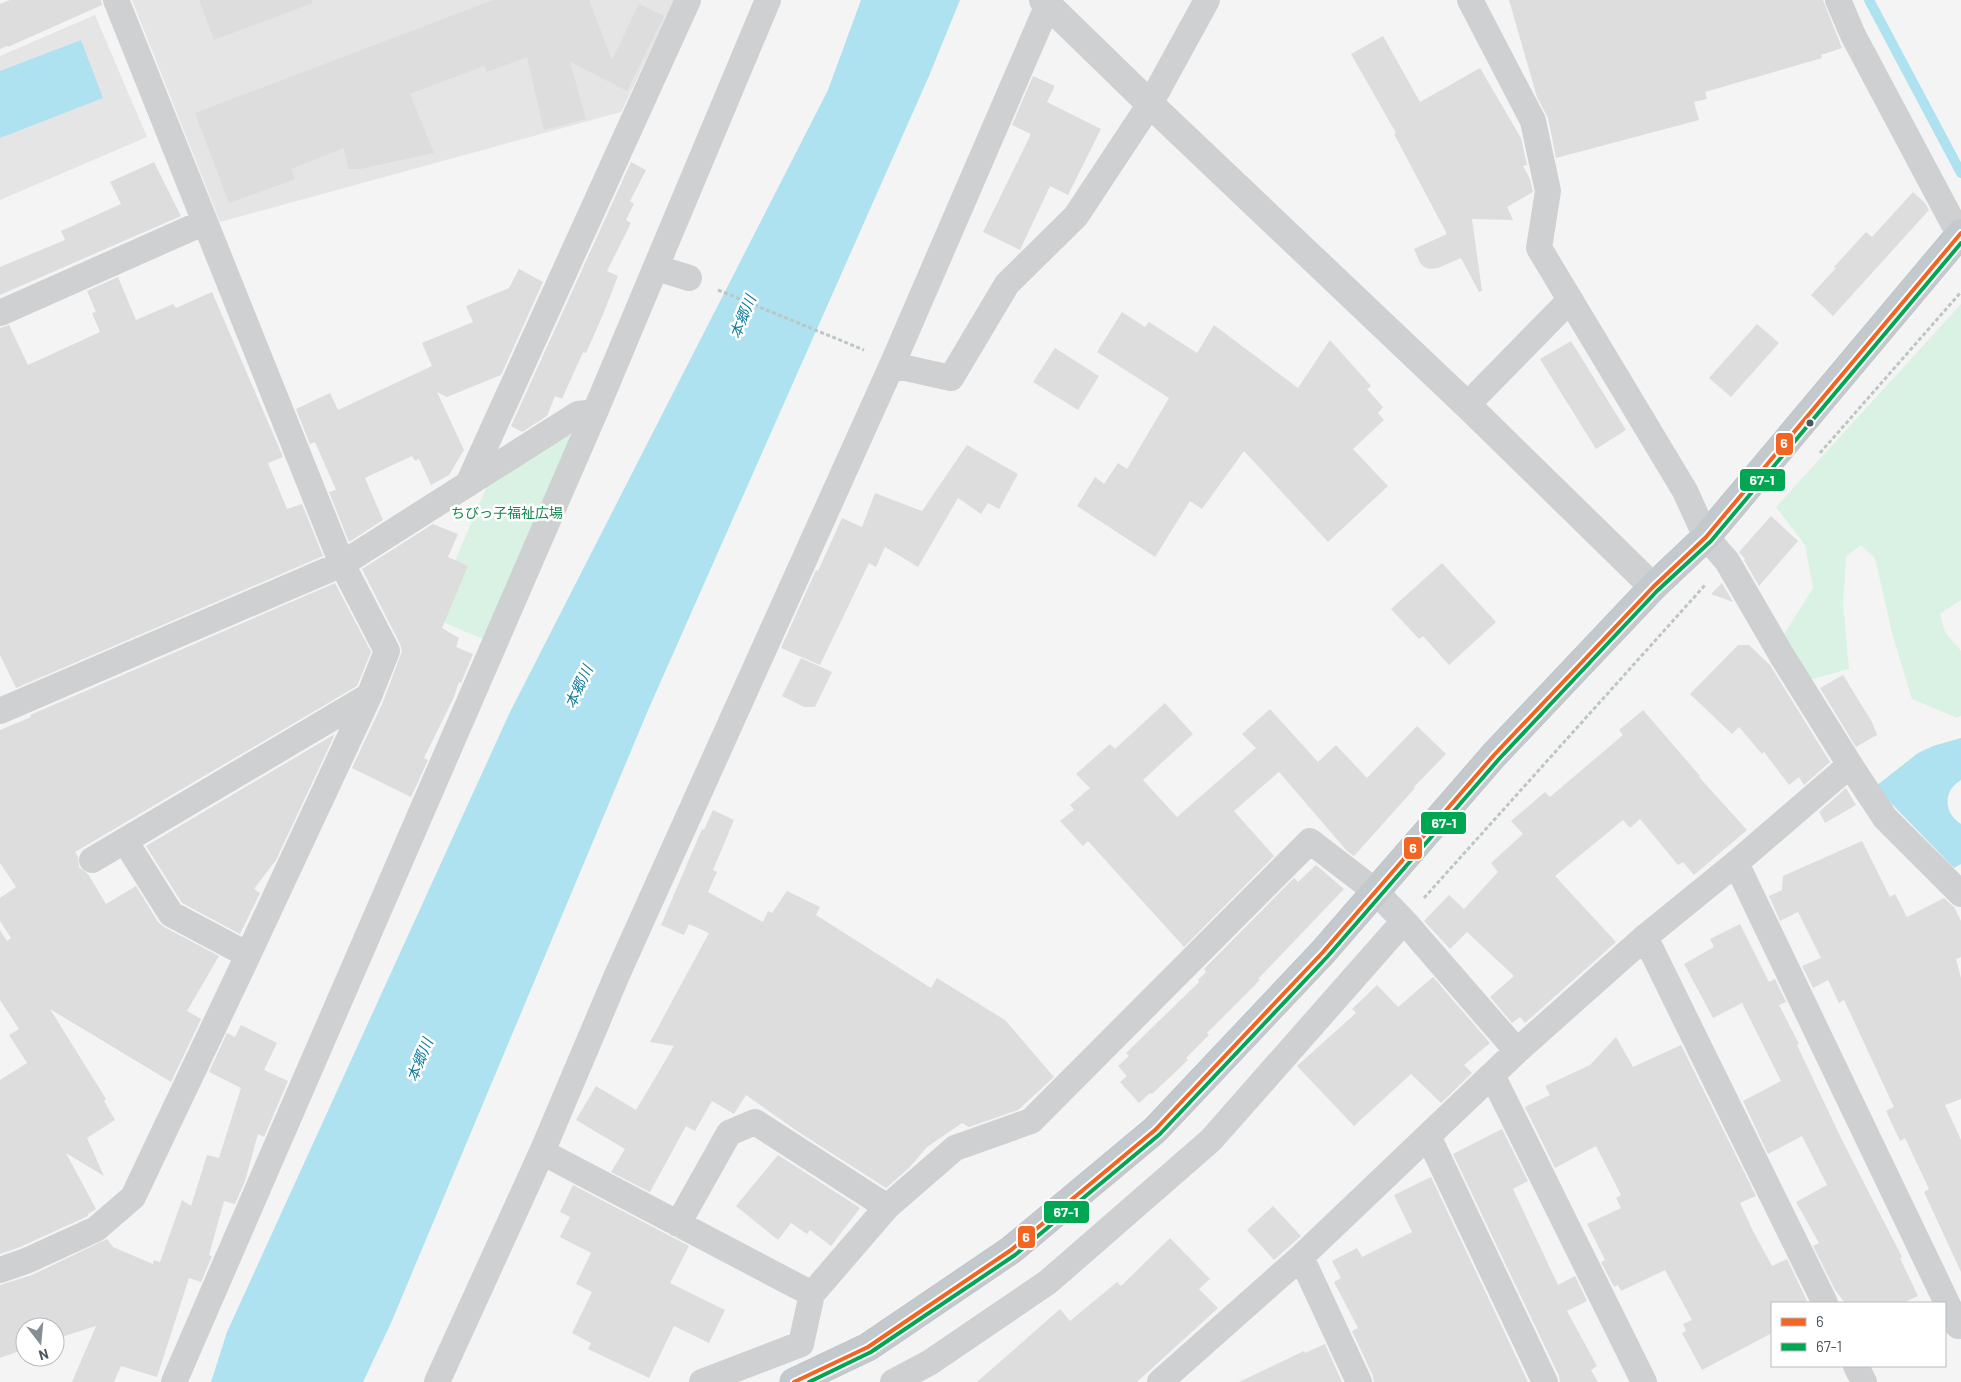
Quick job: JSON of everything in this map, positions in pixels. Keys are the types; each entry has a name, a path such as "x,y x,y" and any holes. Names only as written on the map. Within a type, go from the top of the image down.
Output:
{"highway":[{"path":"794,1382 868,1347 1011,1250 1155,1130 1323,952 1494,755 1652,587 1706,537 1960,235"}],"street":[{"path":"0,1270 26,1261 96,1229 133,1197 369,696 387,651 342,564 116,0"},
{"path":"468,484 688,0"},
{"path":"174,1382 657,268 768,0"},
{"path":"892,365 951,378 1007,284 1076,216 1150,104 1207,0"},
{"path":"1470,0 1532,121 1548,191 1539,248 1569,301 1685,491 1706,537 1727,561 1782,656 1850,765 1885,818 1961,894"},
{"path":"1838,0 1853,35 1960,235"},
{"path":"437,1382 542,1152 617,975 892,365 1047,2 1150,104 1467,405 1652,587"},
{"path":"0,313 205,222"},
{"path":"657,268 689,278"},
{"path":"1467,405 1569,301"},
{"path":"0,711 342,564 578,414 595,412"},
{"path":"92,860 369,696"},
{"path":"1160,1382 1302,1257 1517,1051 1645,937 1736,863 1850,765"},
{"path":"125,841 171,914 248,955"},
{"path":"702,1382 801,1344 812,1294 888,1207 955,1148 1031,1121 1310,841 1375,892 1404,921 1517,1051"},
{"path":"1736,863 1958,1326"},
{"path":"893,1382 929,1362 1048,1282 1211,1140 1404,921"},
{"path":"1645,937 1825,1302"},
{"path":"1492,1075 1644,1382"},
{"path":"678,1224 729,1133 755,1122 888,1207"},
{"path":"1428,1136 1545,1382"},
{"path":"542,1152 812,1294"},
{"path":"1302,1257 1359,1382"},
{"path":"1856,1367 1864,1382"}],"path":[{"path":"689,278 861,349"},
{"path":"1818,456 1961,292"},
{"path":"1404,921 1727,561"}],"shaded area":[{"path":"132,0 675,0 621,112 220,222"},
{"path":"95,15 147,137 0,200 0,56"}],"green space":[{"path":"1961,304 1961,600 1940,614 1945,632 1961,651 1961,716 1957,718 1912,699 1892,633 1875,558 1861,545 1846,557 1843,603 1849,669 1808,680 1783,636 1813,588 1805,545 1776,507"},
{"name":"ちびっ子福祉広場","path":"564,433 572,436 485,640 431,617 487,486"}],"water":[{"name":"本郷川","path":"861,0 960,0 929,76 649,708 391,1323 363,1382 211,1382 227,1332 510,712 828,90"},
{"path":"81,40 103,98 0,138 0,71"},
{"path":"1961,738 1961,780 1955,785 1948,796 1948,808 1955,819 1961,824 1961,864 1954,868 1876,786 1918,753 1933,746"}],"building":[{"path":"10,0 101,0 102,5 0,49 0,4"},
{"path":"199,0 312,0 313,3 214,40"},
{"path":"493,0 589,0 612,60 639,4 664,16 627,91 570,62 586,119 544,130 527,57 487,72 484,66 410,94 434,153 360,169 348,169 344,148 291,169 295,179 229,203 195,113"},
{"path":"1509,0 1823,0 1842,48 1821,55 1822,58 1705,92 1707,99 1694,102 1699,120 1556,158 1548,118 1537,97"},
{"path":"1383,36 1420,102 1480,68 1521,138 1527,165 1523,166 1530,179 1533,192 1507,207 1513,220 1472,219 1482,291 1479,292 1461,258 1438,268 1430,269 1420,263 1414,249 1447,234 1394,134 1396,133 1351,54"},
{"path":"1033,76 1055,86 1047,102 1101,129 1068,195 1050,186 1020,250 983,232 1031,134 1012,125"},
{"path":"154,162 181,216 0,295 0,267 65,240 61,231 121,204 110,182"},
{"path":"631,162 646,170 630,201 634,204 626,220 631,223 607,271 618,276 602,317 586,353 583,352 562,399 555,396 547,416 522,432 511,426"},
{"path":"1913,192 1925,203 1929,210 1833,316 1811,295 1866,232 1872,237"},
{"path":"519,269 543,282 501,375 447,397 437,392 464,450 449,475 431,485 419,459 415,461 412,456 365,478 383,520 349,542 329,492 336,490 315,442 310,444 296,409 330,393 338,410 432,366 422,343 473,322 466,306 509,288"},
{"path":"118,277 136,320 173,304 176,308 212,292 283,457 268,463 287,509 302,504 323,556 16,688 0,655 0,328 9,325 28,365 100,332 92,313 96,312 87,291"},
{"path":"1122,312 1145,327 1149,322 1197,353 1214,325 1298,388 1330,340 1371,386 1367,389 1383,407 1378,413 1384,420 1353,449 1388,486 1328,542 1244,451 1202,509 1190,501 1155,557 1077,506 1095,477 1104,484 1118,463 1127,469 1169,398 1097,352"},
{"path":"1757,324 1779,343 1731,397 1709,378"},
{"path":"1571,341 1626,430 1596,449 1540,359"},
{"path":"1055,348 1099,376 1078,410 1033,382"},
{"path":"967,445 1018,474 999,509 988,503 981,514 958,498 918,567 885,547 876,567 869,563 820,665 781,648 842,518 862,527 875,493 922,511"},
{"path":"1771,516 1798,541 1759,586 1745,559 1739,552"},
{"path":"433,524 458,534 448,557 468,566 442,628 459,638 456,647 473,654 461,683 459,682 454,697 424,758 428,760 411,797 352,768 383,702 402,651 362,569"},
{"path":"1442,563 1496,622 1449,665 1423,636 1419,639 1391,609"},
{"path":"335,583 371,652 357,686 75,852 78,857 79,867 88,874 106,904 136,886 158,922 219,956 187,1011 201,1019 171,1082 50,1009 106,1099 104,1101 115,1120 87,1138 104,1176 66,1153 96,1209 88,1214 88,1216 20,1247 0,1254 0,1080 27,1063 9,1035 19,1029 0,1000 0,930 7,941 11,938 0,921 0,898 16,887 0,863 0,730 31,717 30,715"},
{"path":"1722,583 1733,602 1711,594"},
{"path":"1738,645 1749,645 1770,665 1830,762 1804,785 1799,777 1789,785 1764,752 1762,754 1739,727 1732,734 1690,694"},
{"path":"801,658 832,672 815,707 804,707 782,696"},
{"path":"1843,675 1872,722 1877,735 1856,747 1820,688"},
{"path":"1165,703 1193,734 1143,780 1177,817 1256,748 1242,734 1270,709 1318,762 1336,745 1367,778 1417,726 1446,754 1414,787 1354,856 1347,851 1279,772 1234,811 1274,856 1184,947 1088,841 1083,846 1060,821 1074,810 1070,805 1090,788 1076,774 1110,744 1115,749"},
{"path":"1643,710 1699,777 1747,830 1694,875 1683,862 1678,865 1640,819 1630,828 1623,820 1555,876 1616,942 1525,1023 1520,1017 1512,1023 1490,997 1514,976 1467,932 1450,949 1424,921 1449,895 1464,909 1498,872 1491,863 1523,834 1511,821 1545,792 1550,797 1623,735 1619,730"},
{"path":"335,734 276,860 254,889 260,893 240,934 182,903 146,846"},
{"path":"1846,788 1856,805 1825,823 1819,812"},
{"path":"713,810 734,820 713,870 717,872 708,892 763,922 768,911 772,913 787,891 820,907 816,915 931,988 937,978 1005,1020 1054,1077 1018,1110 969,1127 962,1123 927,1147 909,1168 886,1188 797,1131 746,1095 734,1114 712,1101 695,1131 686,1126 650,1192 611,1172 625,1149 576,1120 596,1086 636,1110 674,1046 650,1042 709,933 689,924 684,935 661,925 702,829 704,830"},
{"path":"1862,841 1890,897 1895,894 1907,917 1944,898 1954,907 1961,921 1961,957 1956,959 1961,978 1961,1099 1945,1105 1961,1140 1961,1272 1924,1192 1929,1189 1905,1138 1900,1141 1886,1111 1894,1107 1844,1000 1839,1003 1828,980 1813,988 1802,966 1821,958 1798,912 1780,921 1769,896 1782,890 1783,876"},
{"path":"1316,865 1344,889 1258,979 1260,980 1207,1033 1209,1035 1186,1058 1188,1060 1152,1094 1150,1093 1139,1103 1120,1082 1127,1076 1118,1066 1129,1056 1126,1053 1199,982 1198,980 1206,972 1204,969 1294,878 1298,882"},
{"path":"1740,924 1769,982 1775,979 1786,1002 1779,1005 1799,1044 1797,1045 1841,1138 1902,1257 1900,1258 1918,1296 1905,1302 1844,1302 1835,1290 1813,1246 1819,1243 1796,1202 1827,1185 1802,1136 1768,1154 1743,1101 1781,1081 1742,1003 1713,1018 1684,964 1714,947 1710,939"},
{"path":"1433,977 1490,1043 1464,1065 1472,1073 1441,1103 1411,1074 1354,1126 1297,1066 1356,1013 1352,1009 1377,985 1398,1007"},
{"path":"241,1025 277,1043 264,1070 288,1081 264,1137 258,1134 245,1181 235,1204 224,1201 209,1255 212,1256 201,1282 189,1278 157,1377 121,1366 114,1382 72,1382 96,1326 65,1336 65,1317 15,1317 15,1353 0,1358 0,1285 32,1275 107,1239 113,1247 153,1264 154,1260 160,1262 182,1200 191,1206 207,1155 219,1158 241,1088 209,1072 227,1033 235,1037"},
{"path":"1616,1037 1633,1067 1681,1045 1756,1196 1740,1203 1753,1231 1772,1266 1787,1259 1807,1301 1771,1302 1771,1334 1702,1370 1682,1333 1686,1331 1683,1324 1692,1320 1665,1270 1621,1291 1618,1285 1614,1287 1601,1262 1605,1260 1587,1224 1621,1208 1616,1198 1621,1195 1596,1146 1555,1168 1525,1107 1550,1095 1545,1086 1590,1065"},
{"path":"1502,1129 1528,1181 1513,1189 1558,1285 1575,1276 1587,1301 1567,1311 1597,1366 1591,1370 1598,1382 1560,1382 1559,1376 1453,1154"},
{"path":"778,1155 860,1208 831,1246 810,1230 807,1234 791,1223 778,1240 736,1206"},
{"path":"1431,1177 1528,1382 1374,1382 1352,1331 1358,1328 1334,1282 1341,1278 1332,1261 1357,1248 1362,1257 1412,1232 1394,1195"},
{"path":"573,1185 689,1246 670,1283 725,1310 709,1343 674,1326 649,1378 588,1349 591,1343 572,1333 592,1292 576,1284 591,1253 560,1237 570,1217 560,1212"},
{"path":"1273,1206 1301,1236 1274,1260 1247,1230"},
{"path":"1170,1238 1210,1279 1199,1289 1218,1308 1137,1382 977,1382 1060,1309 1070,1321 1117,1282 1121,1286"},
{"path":"1325,1344 1342,1382 1239,1382 1304,1351 1305,1353"}],"waterway":[{"path":"1869,0 1961,173"}],"transit line":[{"name":"6","path":"794,1382 868,1347 1011,1250 1155,1130 1323,952 1494,755 1653,587 1706,537 1961,233"},
{"name":"67-1","path":"809,1382 871,1352 1015,1255 1160,1134 1328,956 1499,759 1657,591 1711,541 1961,243"}]}
